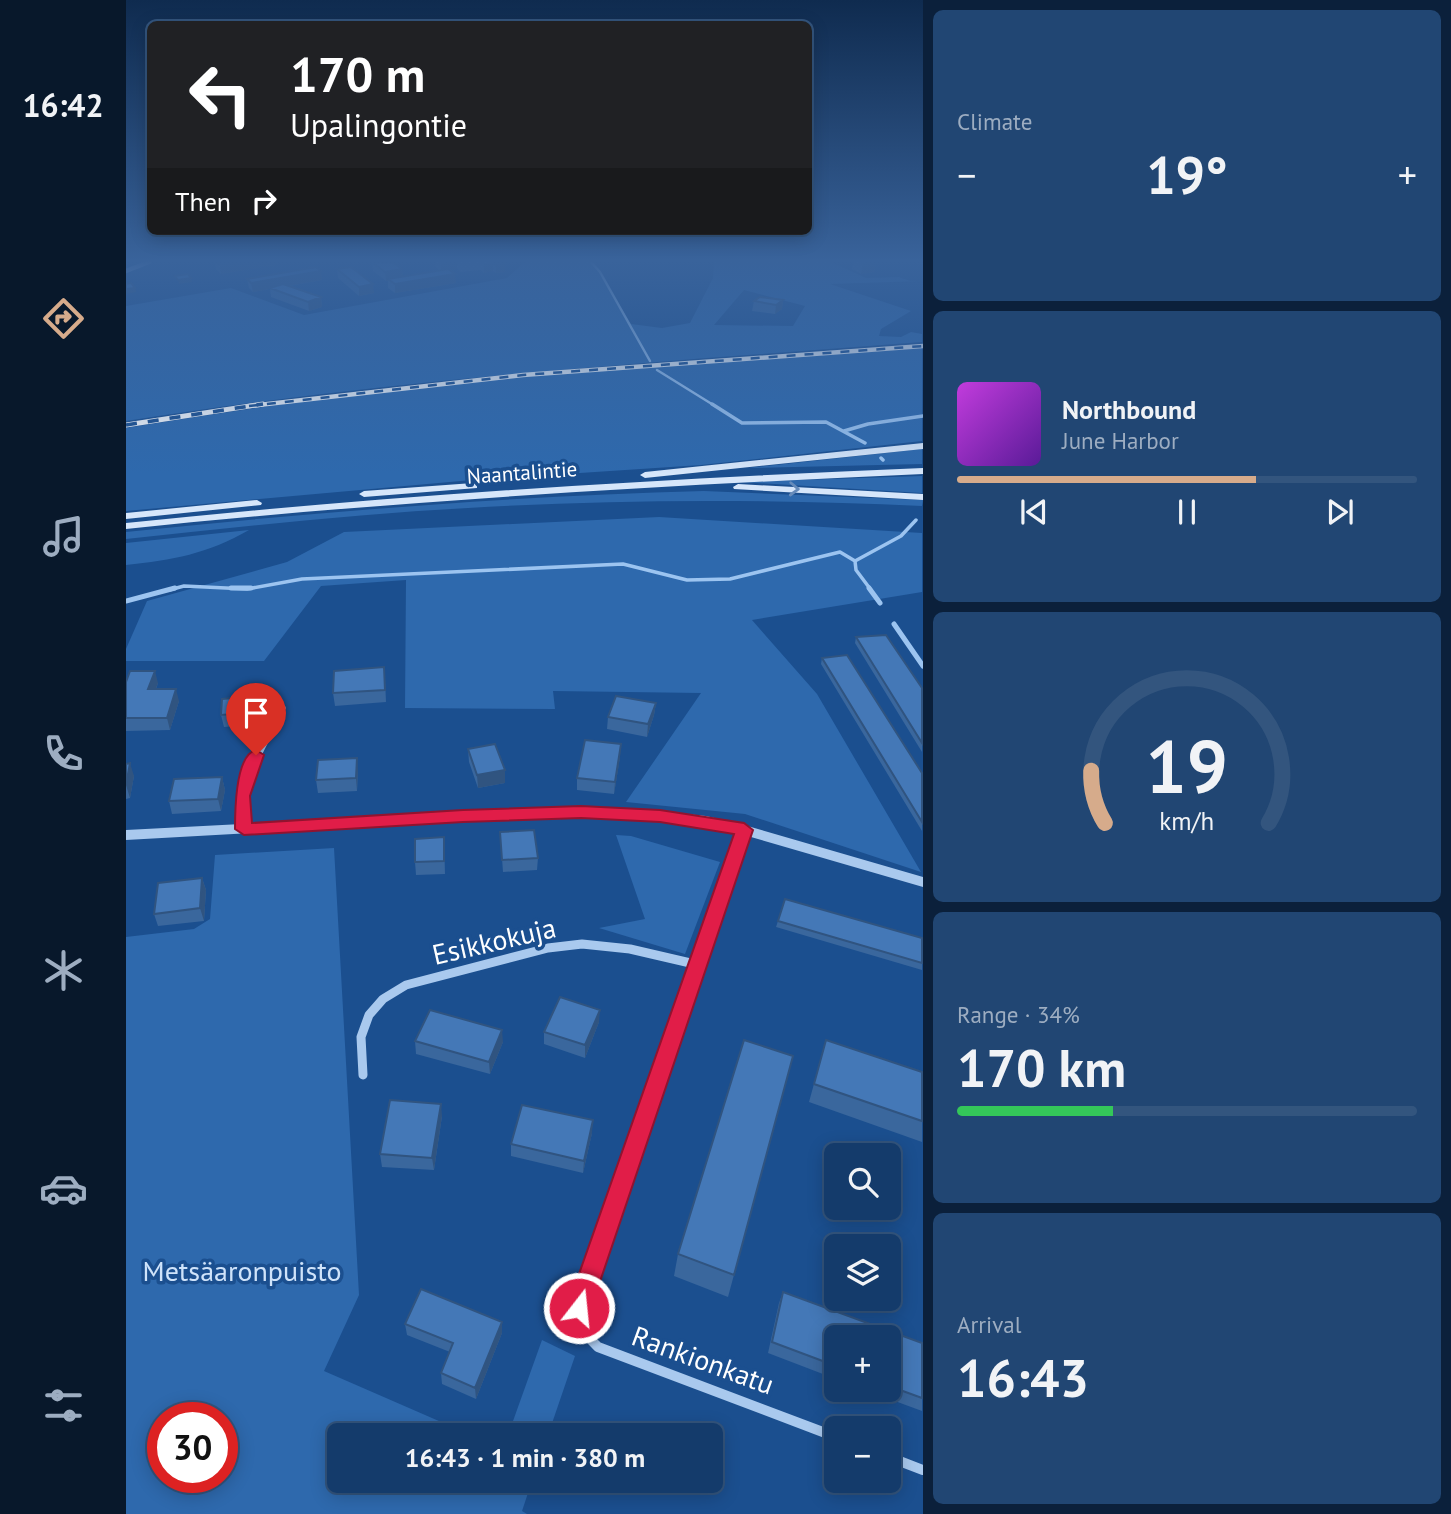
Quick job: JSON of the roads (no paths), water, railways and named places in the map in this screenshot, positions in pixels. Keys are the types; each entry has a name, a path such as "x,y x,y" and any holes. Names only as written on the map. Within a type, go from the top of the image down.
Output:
{"main road":[{"path":"645,475 922,446"},
{"name":"Naantalintie","path":"126,516 382,492 645,475 922,469"},
{"name":"Naantalintie","path":"126,526 269,512 603,487 922,469"},
{"path":"603,487 795,489 922,497"}],"street":[{"path":"244,829 242,796 247,776 282,708"},
{"path":"126,835 463,816 581,812 660,816 744,830 922,882"},
{"name":"Rankionkatu","path":"744,830 699,965 584,1287 579,1323 586,1338 598,1347 824,1432"},
{"name":"Esikkokuja","path":"363,1075 360,1037 369,1015 383,999 406,985 548,948 582,944 630,949 699,965"},
{"path":"901,1462 922,1470"}],"waterway":[{"path":"634,333 650,361"},
{"path":"657,370 715,406"},
{"path":"712,404 742,423 826,422 865,443"},
{"path":"844,431 868,424 923,416"},
{"path":"855,561 901,536 916,520"},
{"path":"169,590 184,586 247,589 302,579 623,564 687,580 730,579 840,552 855,561"},
{"path":"855,561 856,570 871,590"},
{"path":"126,601 175,588"},
{"path":"231,588 251,588"},
{"path":"869,588 880,603"},
{"path":"894,624 923,666"}],"railway":[{"path":"253,406 523,375 923,346"},
{"path":"253,406 263,404"},
{"path":"126,425 253,406"}],"park label":[{"name":"Metsäaronpuisto","path":"242,1271"}]}
